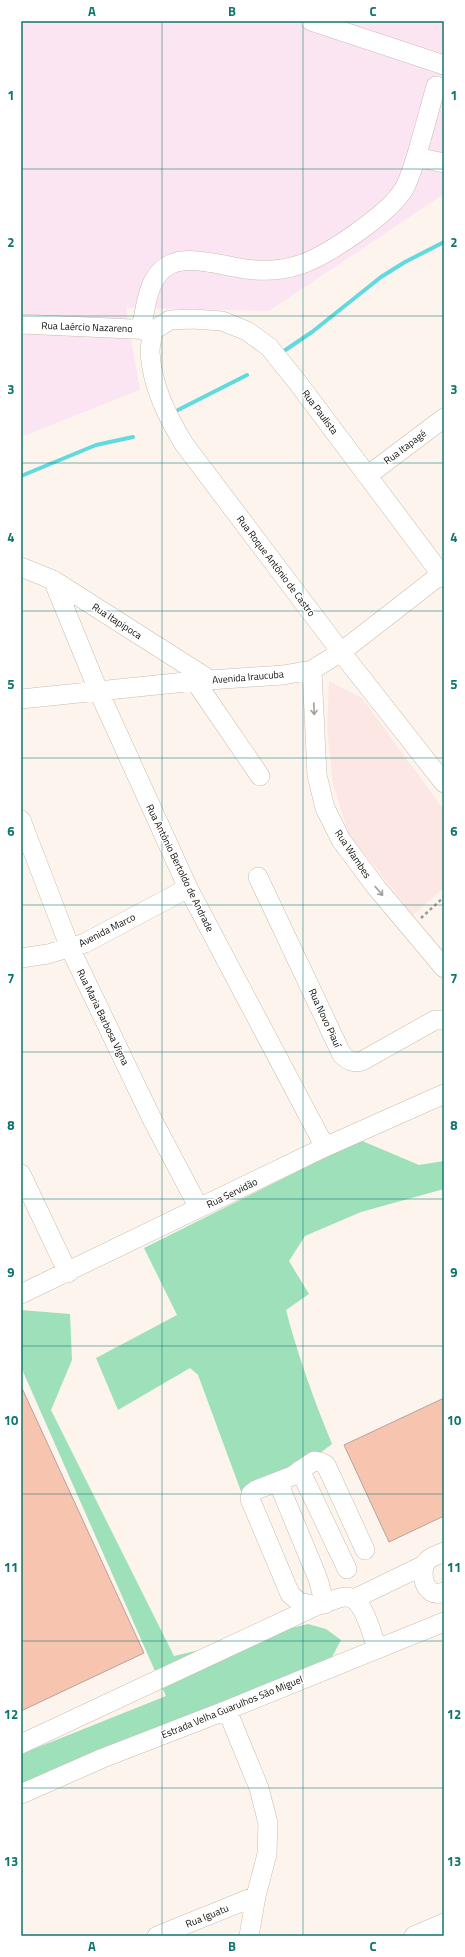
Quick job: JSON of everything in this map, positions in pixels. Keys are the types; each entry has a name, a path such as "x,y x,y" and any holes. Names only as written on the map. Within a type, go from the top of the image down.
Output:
{"street":[{"path":"310,21 444,65"},
{"name":"Rua Roque Antônio de Castro","path":"436,86 416,157 405,187 391,206 380,216 323,255 300,265 275,271 249,270 191,260 172,263 160,271 152,283 147,330 157,388 166,413 184,444 341,652 444,783"},
{"path":"416,157 444,163"},
{"name":"Rua Paulista","path":"147,330 170,320 193,319 222,321 247,331 274,353 443,575"},
{"name":"Rua Laércio Nazareno","path":"21,324 147,330"},
{"name":"Rua Itapagé","path":"367,476 444,418"},
{"name":"Rua Itapipoca","path":"21,567 53,580 202,681"},
{"name":"Avenida Iraucuba","path":"21,699 98,690 283,675 312,670 341,652 443,575"},
{"name":"Rua Antônio Bertoldo de Andrade","path":"53,580 98,690 188,888 325,1147"},
{"name":"Rua Wambes","path":"312,670 317,775 325,808 341,840 376,887 444,968"},
{"path":"202,681 260,776"},
{"name":"Rua Maria Barbosa Vigna","path":"21,820 70,948 151,1117 200,1208"},
{"name":"Rua Novo Piauí","path":"258,877 342,1055 348,1061 362,1061 435,1020 444,1020"},
{"name":"Avenida Marco","path":"21,958 70,948 85,943 188,888"},
{"name":"Rua Servidão","path":"21,1294 68,1273 325,1147 444,1094"},
{"path":"21,1174 68,1273"},
{"path":"321,1605 299,1602 290,1594 250,1499 252,1494 256,1490 278,1482 314,1461 320,1462 326,1465 365,1550"},
{"path":"300,1470 347,1569"},
{"path":"278,1482 318,1579 321,1605"},
{"path":"354,1599 424,1565 429,1559 444,1552"},
{"path":"424,1565 422,1573 428,1589 435,1594 444,1592"},
{"path":"21,1744 321,1605 346,1597 354,1599 360,1604 377,1649"},
{"name":"Estrada Velha Guarulhos São Miguel","path":"21,1794 104,1758 444,1622"},
{"path":"227,1710 259,1788 268,1823 267,1854 256,1896 249,1936"},
{"name":"Rua Iguatu","path":"157,1936 256,1896"},
{"path":"414,1936 444,1923"}],"path":[{"path":"410,928 444,897"}],"shaded area":[{"path":"21,21 444,21 444,194 269,311 126,308 140,390 21,437"},
{"path":"329,681 362,698 444,810 444,888 413,915 348,833 333,784 327,729"}],"green space":[{"path":"360,1140 419,1165 444,1161 444,1189 361,1212 305,1236 289,1261 309,1294 286,1310 307,1378 332,1444 291,1475 242,1494 198,1375 190,1368 118,1410 96,1358 177,1315 144,1248"},
{"path":"21,1310 70,1314 72,1360 51,1410 174,1656 308,1624 326,1629 341,1640 331,1659 21,1785 21,1754 166,1696 21,1367"}],"building":[{"path":"21,1386 144,1653 21,1711"},
{"path":"444,1398 444,1516 389,1542 344,1445"}],"waterway":[{"path":"281,353 312,332 381,277 405,262 444,242"},
{"path":"178,410 247,375"},
{"path":"21,476 96,445 133,437"}]}
